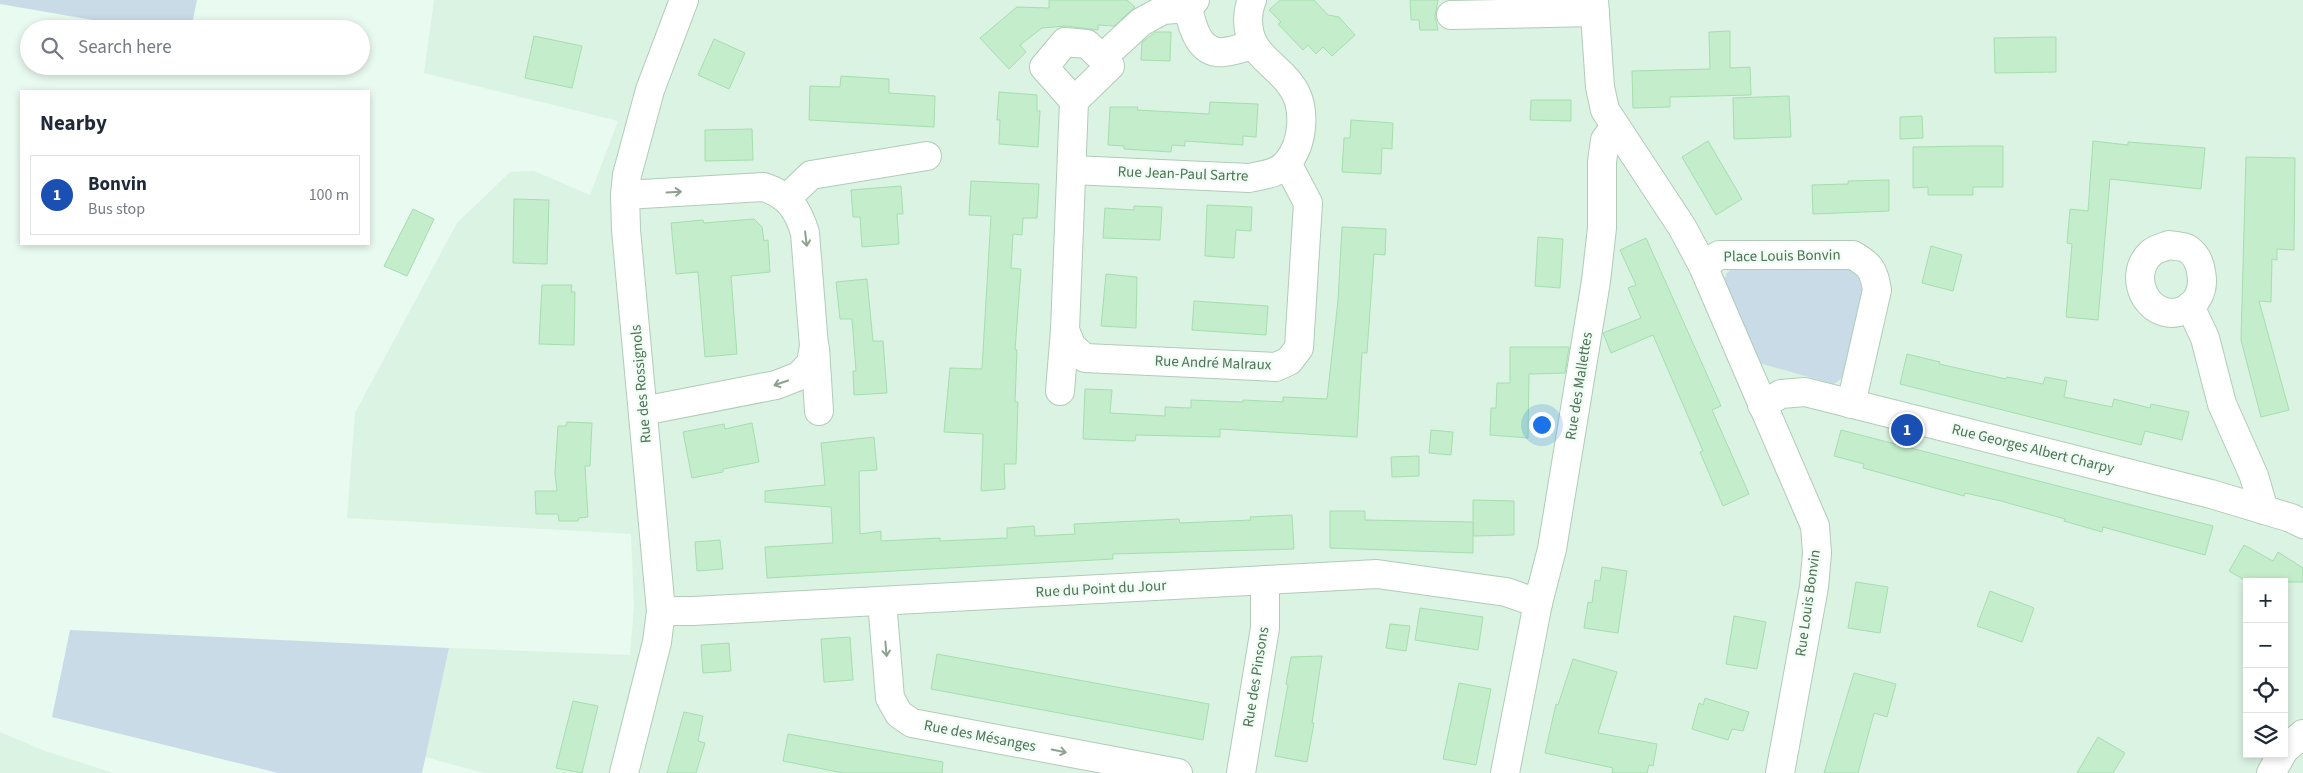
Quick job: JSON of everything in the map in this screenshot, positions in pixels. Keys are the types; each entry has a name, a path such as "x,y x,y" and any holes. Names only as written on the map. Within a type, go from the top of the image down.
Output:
{"street":[{"name":"Rue des Rossignols","path":"624,773 658,642 661,611 626,230 625,195 627,175 650,90 684,0"},
{"path":"1252,0 1248,24 1254,45 1292,85 1299,104 1302,122 1298,143 1287,163"},
{"path":"1102,58 1141,22 1163,10 1192,4 1194,33 1206,47 1222,53 1254,45"},
{"path":"1451,15 1594,6 1600,87 1605,110 1615,127"},
{"path":"1060,391 1065,330 1074,101 1044,67 1065,42 1087,44 1110,66 1074,101"},
{"name":"Place Louis Bonvin","path":"1615,127 1682,227 1703,266 1778,439"},
{"name":"Rue des Mallettes","path":"1504,773 1538,603 1552,549 1596,281 1602,228 1602,162 1605,140 1615,127"},
{"path":"787,198 811,175 927,156"},
{"name":"Rue Jean-Paul Sartre","path":"1072,170 1249,178 1272,174 1287,163"},
{"name":"Rue André Malraux","path":"1065,330 1072,347 1085,358 1276,367 1289,361 1299,348 1308,203 1287,163"},
{"path":"625,195 764,186 778,191 787,198 800,215 806,233 819,411"},
{"name":"Place Louis Bonvin","path":"1703,266 1719,255 1853,254 1867,263 1874,274 1876,290 1851,404"},
{"path":"2190,306 2205,338 2222,404 2254,476 2264,510"},
{"path":"643,410 776,385 799,376 811,364 814,346"},
{"name":"Rue Georges Albert Charpy","path":"1762,405 1781,394 1805,392 2211,494 2303,524"},
{"name":"Rue Louis Bonvin","path":"1778,439 1815,526 1817,552 1814,587 1780,773"},
{"name":"Rue du Point du Jour","path":"661,611 693,611 1376,574 1506,592 1538,603"},
{"name":"Rue des Pinsons","path":"1241,773 1265,628 1264,580"},
{"name":"Rue des Mésanges","path":"882,601 890,698 899,714 912,723 1178,773"},
{"path":"2288,747 2303,734"},
{"path":"2271,773 2280,758"}],"shaded area":[{"path":"0,0 197,0 193,20 93,20 0,4"},
{"path":"434,0 2303,0 2303,773 484,773 425,757 449,648 630,655 634,607 631,534 347,518 355,413 457,223 510,172 534,171 590,195 618,121 424,73"},
{"path":"1734,267 1850,268 1862,276 1866,289 1845,376 1834,384 1759,363 1724,284 1726,274"},
{"path":"70,630 449,648 422,773 278,773 52,717"},
{"path":"0,732 45,751 113,773 0,773"}],"building":[{"path":"1049,0 1127,0 1135,7 1114,26 1098,25 1098,30 1066,26 1042,28 1020,45 1026,52 1009,69 980,38 1017,7 1049,8"},
{"path":"1280,0 1314,0 1328,15 1339,17 1355,35 1332,56 1323,47 1316,54 1308,45 1303,50 1278,24 1281,22 1269,10"},
{"path":"1410,0 1438,0 1435,16 1438,30 1420,30 1419,20 1411,20"},
{"path":"1730,31 1730,68 1750,67 1751,95 1670,97 1670,107 1633,108 1632,71 1710,69 1709,32"},
{"path":"1156,32 1171,32 1170,61 1141,60 1142,42"},
{"path":"534,36 582,46 572,88 525,78"},
{"path":"2056,37 2056,72 1995,73 1994,38"},
{"path":"714,39 745,53 729,89 698,75"},
{"path":"841,76 889,79 889,93 935,96 934,127 809,120 810,86 840,87"},
{"path":"999,92 1037,95 1037,111 1040,111 1038,147 999,144 1000,120 997,120"},
{"path":"1789,96 1791,137 1734,139 1733,98"},
{"path":"1531,100 1571,100 1571,121 1530,120"},
{"path":"1210,102 1258,104 1256,137 1243,136 1243,145 1185,141 1185,146 1172,145 1171,152 1124,149 1124,146 1108,145 1110,107 1138,107 1137,110 1209,114"},
{"path":"1922,116 1923,138 1900,139 1900,117"},
{"path":"1351,120 1393,123 1392,149 1382,148 1381,174 1342,172 1344,138 1350,138"},
{"path":"752,129 753,160 705,161 705,130"},
{"path":"1708,141 1742,199 1716,215 1682,157"},
{"path":"2093,141 2128,145 2128,142 2205,148 2201,189 2110,179 2098,320 2066,317 2072,244 2067,243 2070,209 2088,211"},
{"path":"2003,146 2003,187 1973,187 1973,195 1928,195 1928,187 1913,188 1913,147"},
{"path":"2246,157 2295,158 2294,250 2277,249 2277,260 2272,259 2271,302 2259,301 2289,410 2261,417 2241,340"},
{"path":"1889,180 1889,211 1813,214 1812,185 1848,184 1848,181"},
{"path":"971,181 1039,184 1037,218 1023,218 1022,235 1013,234 1011,268 1021,269 1015,350 1017,350 1015,402 1018,402 1016,464 1004,464 1005,489 981,491 983,434 944,432 950,368 982,369 991,216 969,215"},
{"path":"901,186 903,214 897,214 899,244 862,247 860,217 853,217 851,190"},
{"path":"514,199 549,200 547,264 513,263"},
{"path":"1207,205 1252,207 1251,231 1236,230 1234,258 1205,256"},
{"path":"1134,206 1162,207 1160,240 1103,238 1105,208 1134,210"},
{"path":"413,209 434,219 407,276 384,266"},
{"path":"754,219 762,227 764,241 768,240 770,272 731,276 737,354 705,357 698,272 676,274 671,223 703,220 704,223"},
{"path":"1342,227 1386,229 1385,255 1374,254 1367,353 1362,353 1357,437 1220,429 1220,437 1136,435 1135,441 1083,439 1085,389 1112,390 1110,413 1165,416 1165,407 1191,408 1191,400 1283,402 1283,397 1327,399 1338,301"},
{"path":"1538,237 1563,239 1560,288 1535,286"},
{"path":"1646,238 1721,406 1712,410 1749,494 1723,506 1700,452 1703,451 1653,335 1611,353 1603,333 1641,318 1628,288 1636,285 1620,250"},
{"path":"1931,246 1962,255 1953,291 1922,283"},
{"path":"1106,274 1137,277 1136,328 1101,326"},
{"path":"867,279 873,341 883,341 887,393 854,395 853,371 856,371 852,319 840,319 836,282"},
{"path":"542,285 572,285 571,292 575,292 574,345 539,344"},
{"path":"1194,301 1268,306 1266,335 1192,330"},
{"path":"1510,347 1569,347 1565,373 1529,374 1528,438 1490,435 1491,408 1496,408 1497,383 1510,383"},
{"path":"1907,354 1940,362 1939,364 2006,379 2007,377 2043,384 2045,377 2067,381 2064,397 2112,407 2114,399 2150,408 2151,404 2189,412 2182,440 2145,431 2141,445 1900,384"},
{"path":"567,422 592,423 590,466 585,466 588,517 579,518 578,521 559,521 558,514 536,514 535,491 557,491 555,473 558,426 566,426"},
{"path":"752,423 759,462 723,469 723,472 692,478 683,432 724,424 725,429"},
{"path":"1431,430 1453,432 1451,455 1429,453"},
{"path":"1841,430 2213,526 2205,555 2103,527 2102,532 2064,521 2065,519 2001,501 1965,493 1964,496 1863,468 1864,464 1834,456"},
{"path":"874,437 877,470 859,471 860,534 881,531 881,541 940,538 940,541 1007,538 1007,528 1034,526 1035,536 1075,534 1074,524 1179,519 1180,523 1251,520 1250,517 1292,515 1294,549 1113,554 1113,559 767,578 765,547 833,543 831,507 765,502 765,491 825,485 821,443"},
{"path":"1419,456 1419,476 1392,477 1391,457"},
{"path":"1473,500 1514,501 1514,535 1473,536"},
{"path":"1330,511 1365,511 1365,520 1473,522 1473,553 1330,548"},
{"path":"720,540 723,569 697,571 695,542"},
{"path":"2244,545 2273,561 2278,552 2303,568 2303,582 2288,582 2288,578 2243,579 2229,571"},
{"path":"1602,567 1627,571 1618,633 1584,628 1588,602 1592,603 1595,580 1600,581"},
{"path":"1856,582 1888,587 1880,633 1848,628"},
{"path":"1990,591 2034,608 2022,642 1977,626"},
{"path":"1420,608 1483,617 1478,650 1415,640"},
{"path":"1734,616 1766,622 1757,669 1726,664"},
{"path":"1390,624 1410,626 1406,651 1386,648"},
{"path":"850,637 853,680 824,682 821,639"},
{"path":"729,643 731,671 703,673 701,645"},
{"path":"937,654 1209,704 1203,740 931,689"},
{"path":"1322,656 1307,762 1275,756 1288,685 1286,684 1291,657"},
{"path":"1573,659 1617,672 1598,733 1657,744 1653,766 1649,765 1647,773 1612,773 1613,768 1545,753 1556,704 1558,705"},
{"path":"1854,673 1896,684 1887,717 1874,713 1858,773 1824,773"},
{"path":"1459,683 1491,689 1476,765 1443,759"},
{"path":"1705,698 1749,712 1743,731 1732,729 1728,740 1692,729 1699,703 1703,705"},
{"path":"573,701 598,706 582,773 556,768"},
{"path":"684,712 703,716 698,741 705,743 696,773 667,773"},
{"path":"788,734 943,762 942,773 843,773 783,761"},
{"path":"2098,737 2125,753 2113,773 2077,773"}],"place":[{"name":"Bonvin","path":"1907,430"}]}
